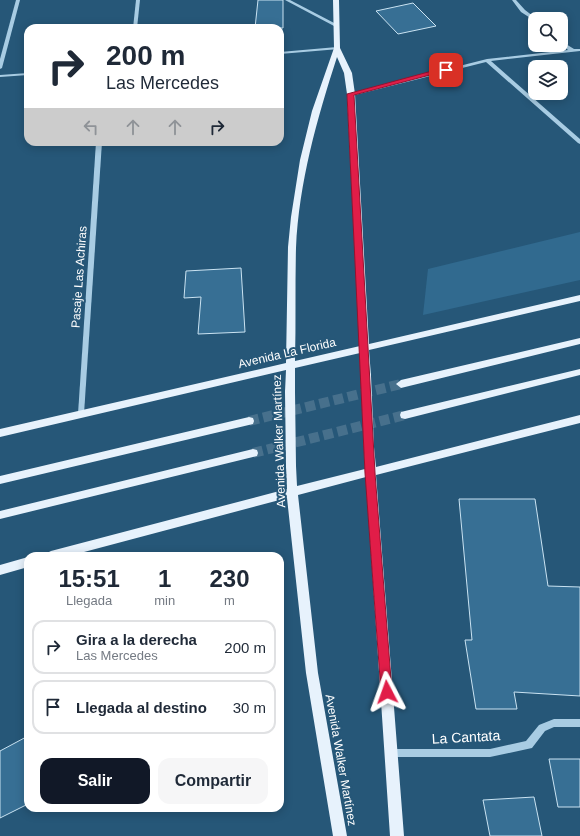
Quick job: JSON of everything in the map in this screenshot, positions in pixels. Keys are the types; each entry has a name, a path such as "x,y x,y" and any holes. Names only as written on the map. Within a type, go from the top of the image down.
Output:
{"main road":[{"name":"Avenida Walker Martínez","path":"336,0 337,48 348,74 351,94 365,348 370,473 397,836"},
{"name":"Avenida Walker Martínez","path":"337,48 316,112 298,185 292,247 290,392 292,492 312,673 340,836"},
{"name":"Avenida La Florida","path":"0,433 580,298"},
{"path":"401,384 580,341"},
{"path":"405,415 580,372"},
{"path":"66,552 292,492 580,419"},
{"path":"0,480 249,421"},
{"path":"0,515 253,453"},
{"path":"0,570 24,563"}],"street":[{"path":"0,68 18,0"},
{"path":"135,24 138,0"},
{"path":"287,0 336,24"},
{"path":"514,0 528,15"},
{"path":"284,53 337,48"},
{"path":"568,48 572,51"},
{"path":"351,94 487,60 580,50"},
{"path":"487,60 580,142"},
{"path":"0,76 24,74"},
{"name":"Pasaje Las Achiras","path":"81,414 99,146"},
{"name":"La Cantata","path":"391,753 490,753 529,745 542,728 554,723 580,723"}],"shaded area":[{"path":"580,232 580,280 423,315 428,269"}],"building":[{"path":"258,0 283,0 283,24 255,24"},
{"path":"413,3 436,26 398,34 376,11"},
{"path":"241,268 245,332 198,334 201,297 184,298 186,271"},
{"path":"459,499 535,499 548,586 580,587 580,696 514,692 517,709 476,709 465,640 472,640"},
{"path":"24,738 24,806 0,818 0,751"},
{"path":"549,759 580,759 580,807 558,807"},
{"path":"534,797 542,836 490,836 483,800"}],"tunnel":[{"path":"249,421 401,384"},
{"path":"253,453 405,415"}],"route":[{"path":"387,692 370,473 365,348 351,94 446,70"}]}
